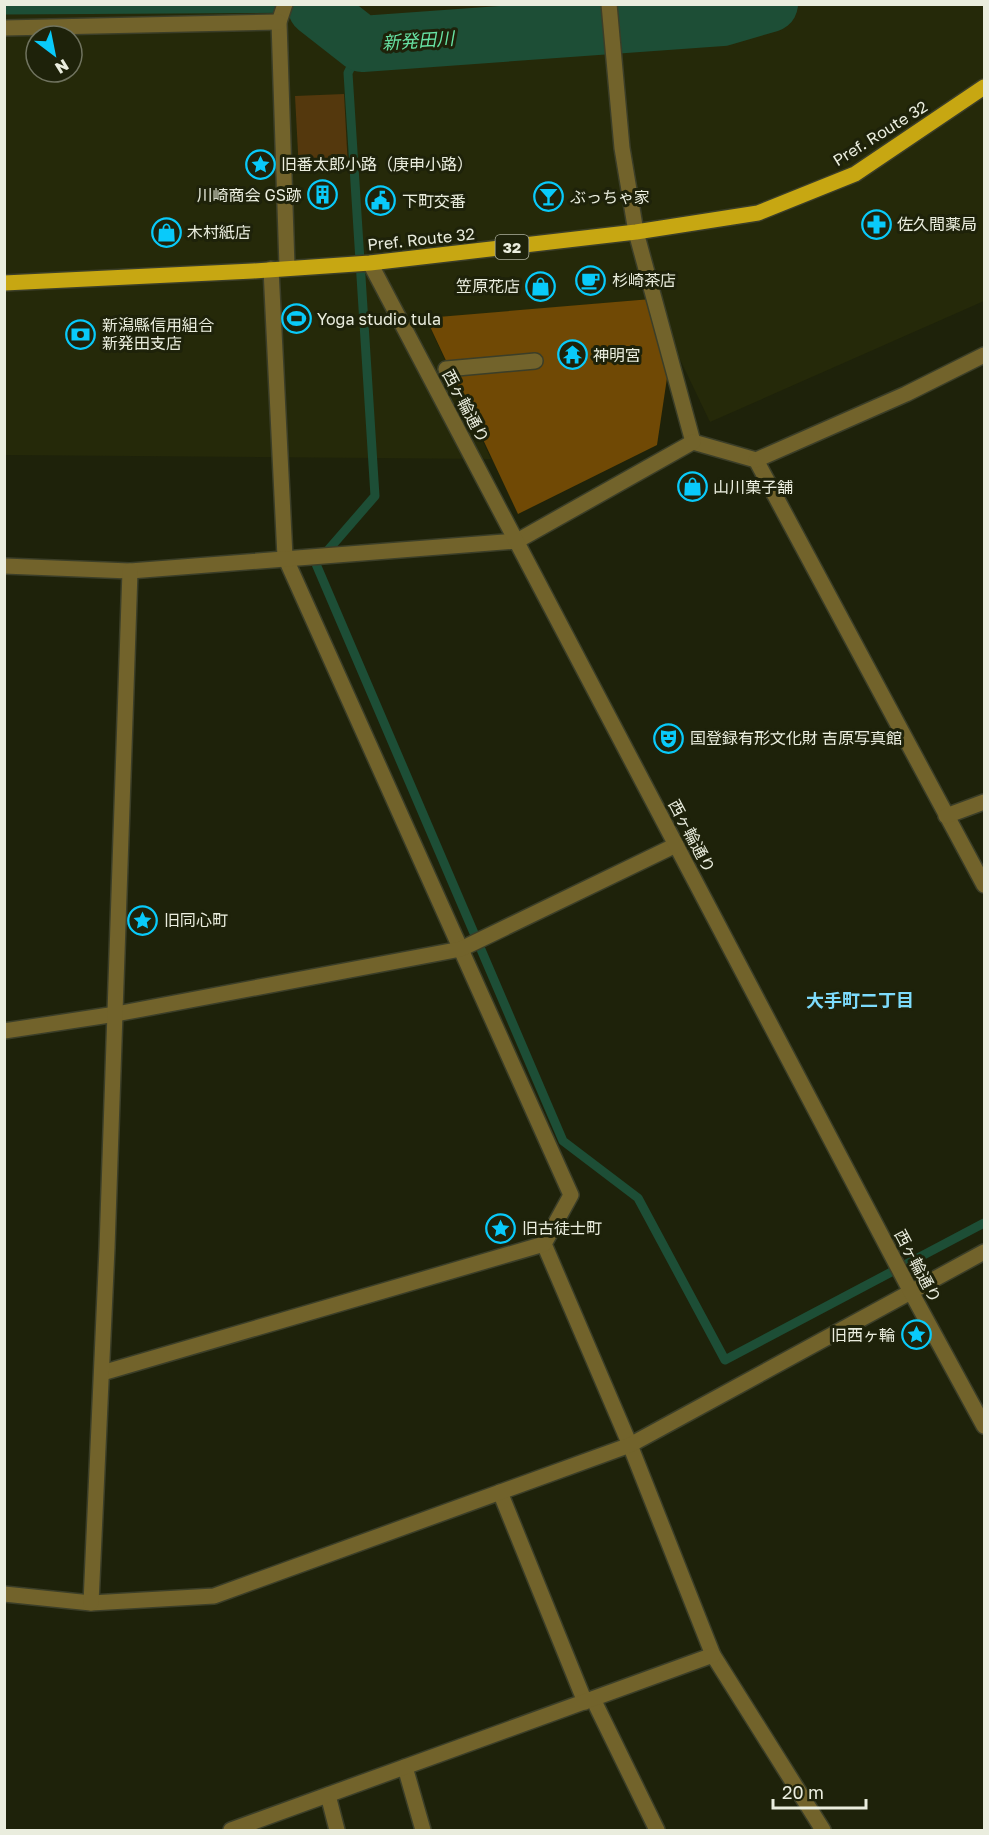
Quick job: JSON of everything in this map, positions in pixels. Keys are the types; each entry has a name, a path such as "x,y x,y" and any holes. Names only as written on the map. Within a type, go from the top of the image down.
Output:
{"main road":[{"name":"Pref. Route 32","path":"4,283 370,262 636,232 758,213 855,174 984,87"}],"street":[{"path":"285,4 279,22 287,267"},
{"path":"609,4 616,54 622,148 636,232 693,442"},
{"path":"4,28 279,22"},
{"name":"西ヶ輪通り","path":"370,262 910,1290 984,1426"},
{"path":"102,1373 544,1244 571,1195 285,557 271,269"},
{"path":"4,566 130,571 285,557 517,541 693,442 756,460 906,394 984,355"},
{"path":"446,369 535,361"},
{"path":"756,460 984,885"},
{"path":"91,1603 116,1014 130,571"},
{"path":"946,816 984,802"},
{"path":"4,1031 116,1014 461,949 676,845"},
{"path":"544,1244 630,1446 713,1655 823,1830"},
{"path":"4,1594 91,1603 214,1596 630,1446 910,1290 984,1252"},
{"path":"500,1492 589,1701 657,1830"},
{"path":"231,1830 713,1655"},
{"path":"405,1767 423,1830"},
{"path":"328,1795 338,1830"}],"shaded area":[{"path":"5,5 984,5 984,301 710,422 651,299 426,319 491,459 5,455"},
{"path":"344,94 348,168 299,171 295,96"},
{"path":"651,299 667,378 657,445 518,514 426,318"}],"waterway":[{"name":"新発田川","path":"316,8 362,44 722,18 770,4"},
{"name":"新発田川","path":"4,10 316,8"},
{"path":"362,44 348,73 375,496 316,564 563,1141 638,1198 725,1360 984,1223"}],"place":[{"name":"旧番太郎小路（庚申小路）","path":"260,164"},
{"name":"川崎商会 GS跡","path":"323,195"},
{"name":"ぶっちゃ家","path":"549,197"},
{"name":"下町交番","path":"381,201"},
{"name":"佐久間薬局","path":"876,224"},
{"name":"木村紙店","path":"166,232"},
{"name":"杉崎茶店","path":"591,280"},
{"name":"笠原花店","path":"541,286"},
{"name":"Yoga studio tula","path":"296,319"},
{"name":"新潟縣信用組合 新発田支店","path":"81,334"},
{"name":"神明宮","path":"572,355"},
{"name":"山川菓子舗","path":"692,487"},
{"name":"国登録有形文化財 吉原写真館","path":"669,738"},
{"name":"旧同心町","path":"143,920"},
{"name":"旧古徒士町","path":"501,1228"},
{"name":"旧西ヶ輪","path":"916,1335"}],"district":[{"name":"大手町二丁目","path":"860,1000"}]}
